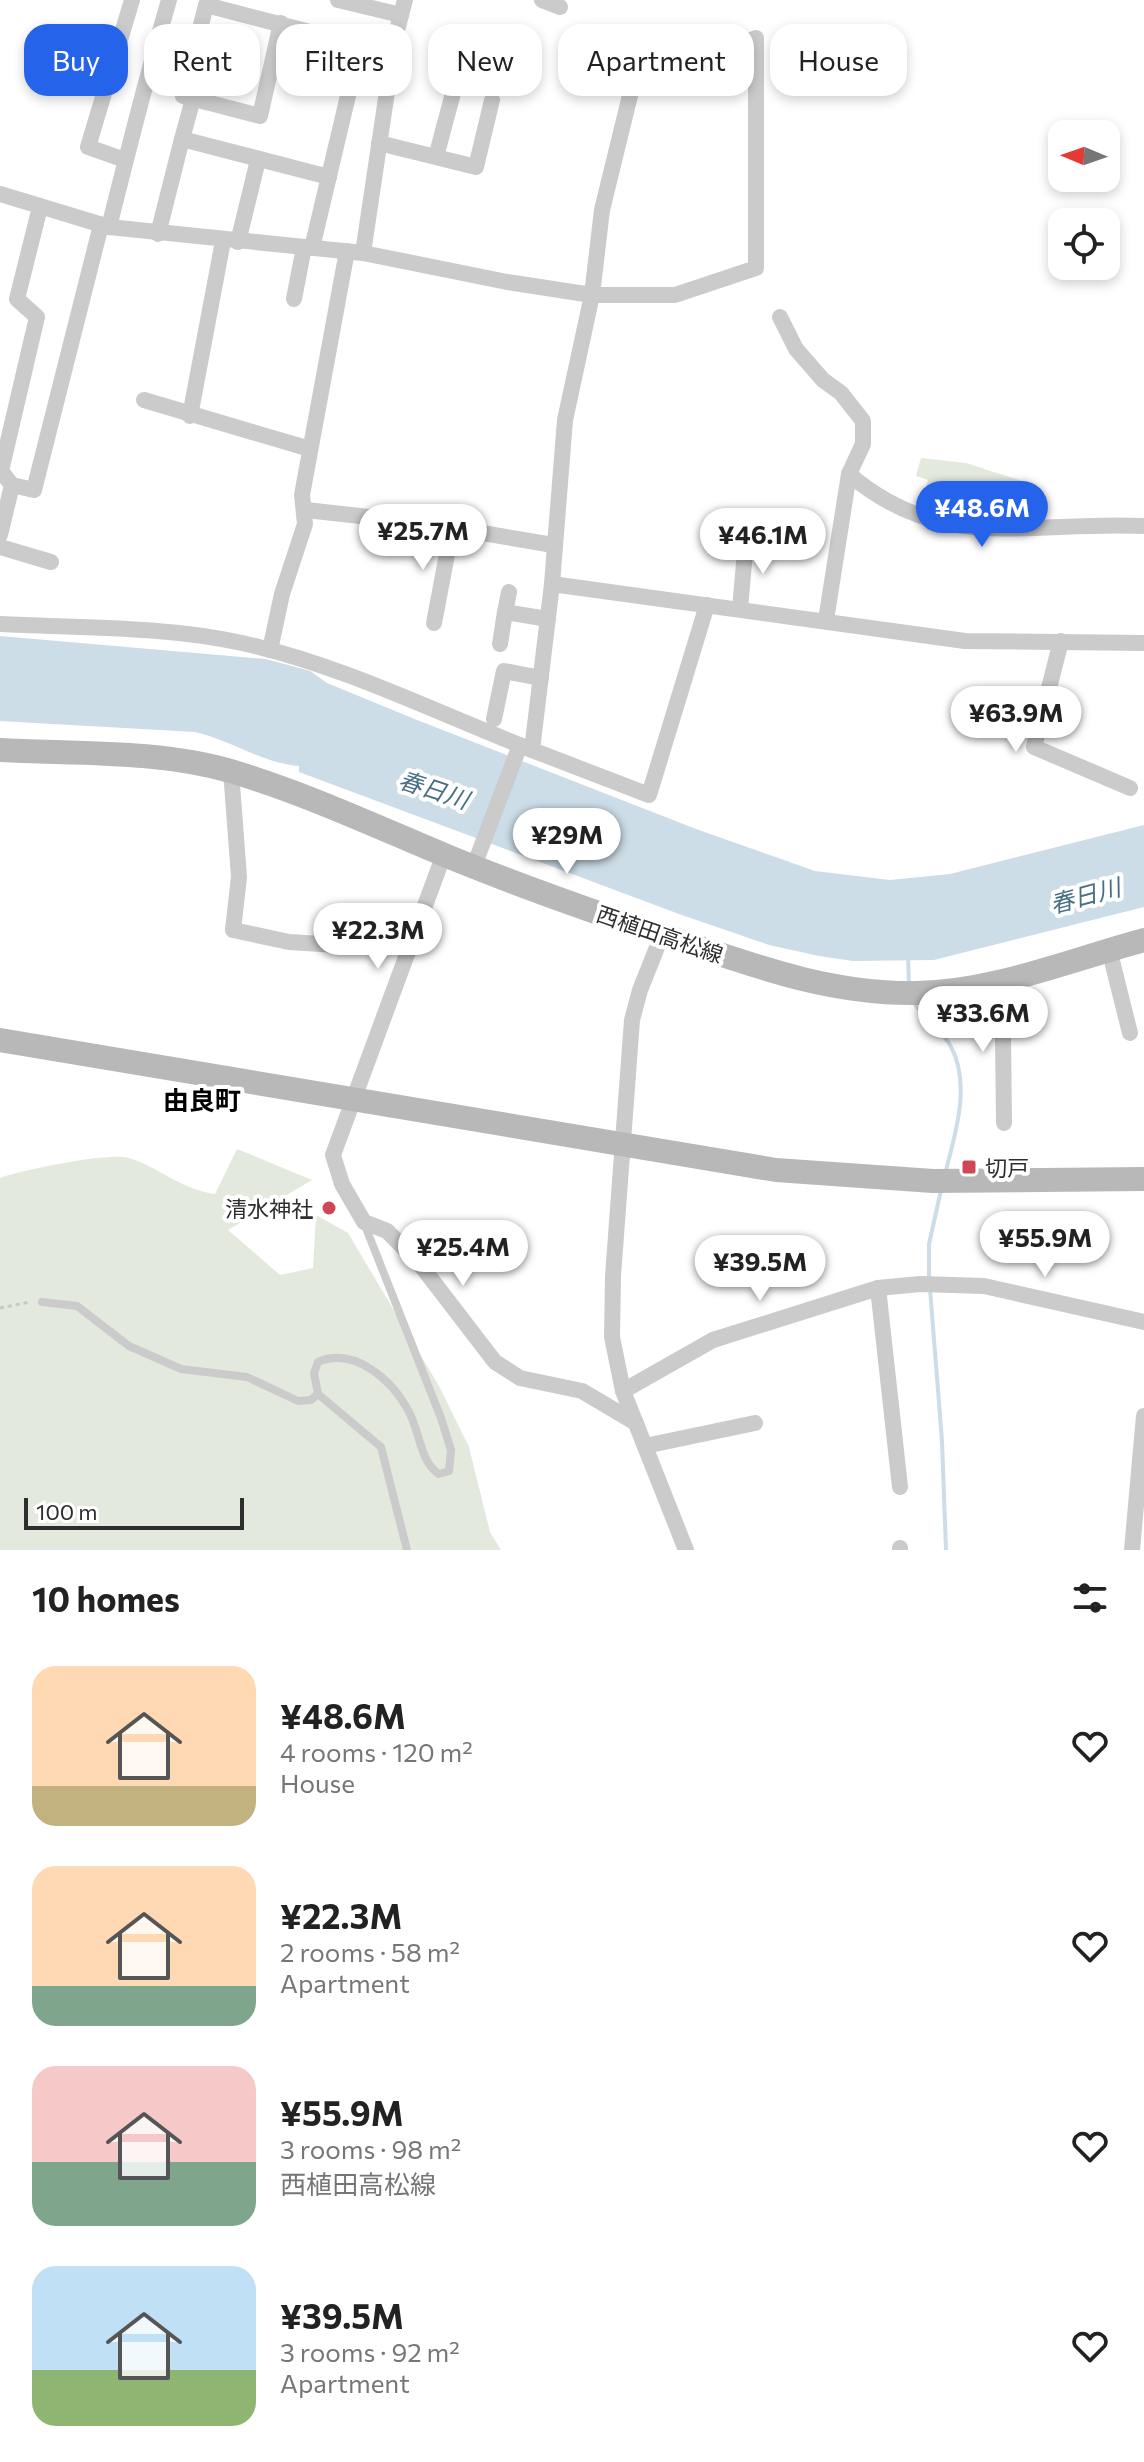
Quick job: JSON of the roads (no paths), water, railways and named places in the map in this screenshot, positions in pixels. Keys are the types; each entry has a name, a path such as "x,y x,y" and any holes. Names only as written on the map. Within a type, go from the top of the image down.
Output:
{"main road":[{"name":"西植田高松線","path":"0,750 189,761 231,771 333,806 474,866 662,935 812,984 862,991 918,993 996,982 1144,940"},
{"path":"0,1040 351,1102 776,1170 943,1181 1144,1179"}],"street":[{"path":"125,160 88,147 132,0"},
{"path":"40,207 17,299 37,317 1,471 12,485 34,490 169,0"},
{"path":"270,650 306,510 302,495 310,449 379,143 403,7 338,0"},
{"path":"542,0 560,7"},
{"path":"281,23 260,116 183,96 206,5 281,23 360,45 329,177 294,299"},
{"path":"0,194 105,226 158,234 355,252 592,295 675,295 756,268 756,38 676,70 646,62 636,71 602,210 592,295 565,420 541,678 526,748 474,866"},
{"path":"436,157 452,96"},
{"path":"158,234 193,99"},
{"path":"379,143 476,167 492,100"},
{"path":"182,139 329,177"},
{"path":"190,416 231,241 258,160"},
{"path":"780,317 796,349 823,380 841,393 863,421 863,444 849,474 826,620"},
{"path":"144,400 310,449"},
{"path":"849,474 869,491 895,504 958,528 1025,530 1144,526"},
{"path":"0,535 12,485"},
{"path":"306,510 452,528 553,545"},
{"path":"434,623 452,528"},
{"path":"740,609 746,540"},
{"path":"0,547 51,562"},
{"path":"552,584 965,641 1144,643"},
{"path":"500,644 509,592"},
{"path":"0,624 174,634 270,650 314,664 649,795 707,605"},
{"path":"505,612 548,619"},
{"path":"1061,641 1034,747 1130,788"},
{"path":"494,719 504,671 541,678"},
{"path":"231,771 239,877 233,930 289,942 353,946"},
{"path":"444,854 333,1155 342,1184 364,1222 387,1231 419,1263 495,1362 520,1378 582,1391 636,1423"},
{"path":"662,935 640,990 632,1020 621,1145 612,1337 623,1391 686,1550"},
{"path":"1109,949 1130,1033"},
{"path":"996,982 1003,1035 1004,1123"},
{"path":"623,1391 713,1340 878,1288 920,1284 984,1286 1144,1322"},
{"path":"878,1288 900,1487"},
{"path":"1132,1550 1144,1416"},
{"path":"645,1446 755,1423"}],"lane":[{"path":"364,1222 441,1418 451,1450 449,1471 439,1474 428,1464 409,1412 396,1392 360,1362 346,1358 318,1362 314,1373 318,1394 381,1447 407,1550"},
{"path":"42,1302 77,1306 129,1346 181,1369 247,1377 298,1401 311,1400 318,1394"}],"water":[{"name":"春日川","path":"0,636 266,659 310,671 327,683 417,720 696,829 815,871 890,880 950,874 1144,825 1144,907 934,960 853,961 769,945 299,772 299,766 272,761 195,732 0,721"}],"waterway":[{"path":"908,958 909,984"},
{"path":"914,1003 950,1045 960,1076 960,1109 945,1174"},
{"path":"929,1280 929,1244 941,1190"},
{"path":"930,1289 942,1441 946,1550"}],"place":[{"name":"切戸","path":"969,1167"},
{"name":"清水神社","path":"329,1208"}],"district":[{"name":"由良町","path":"202,1099"}]}
